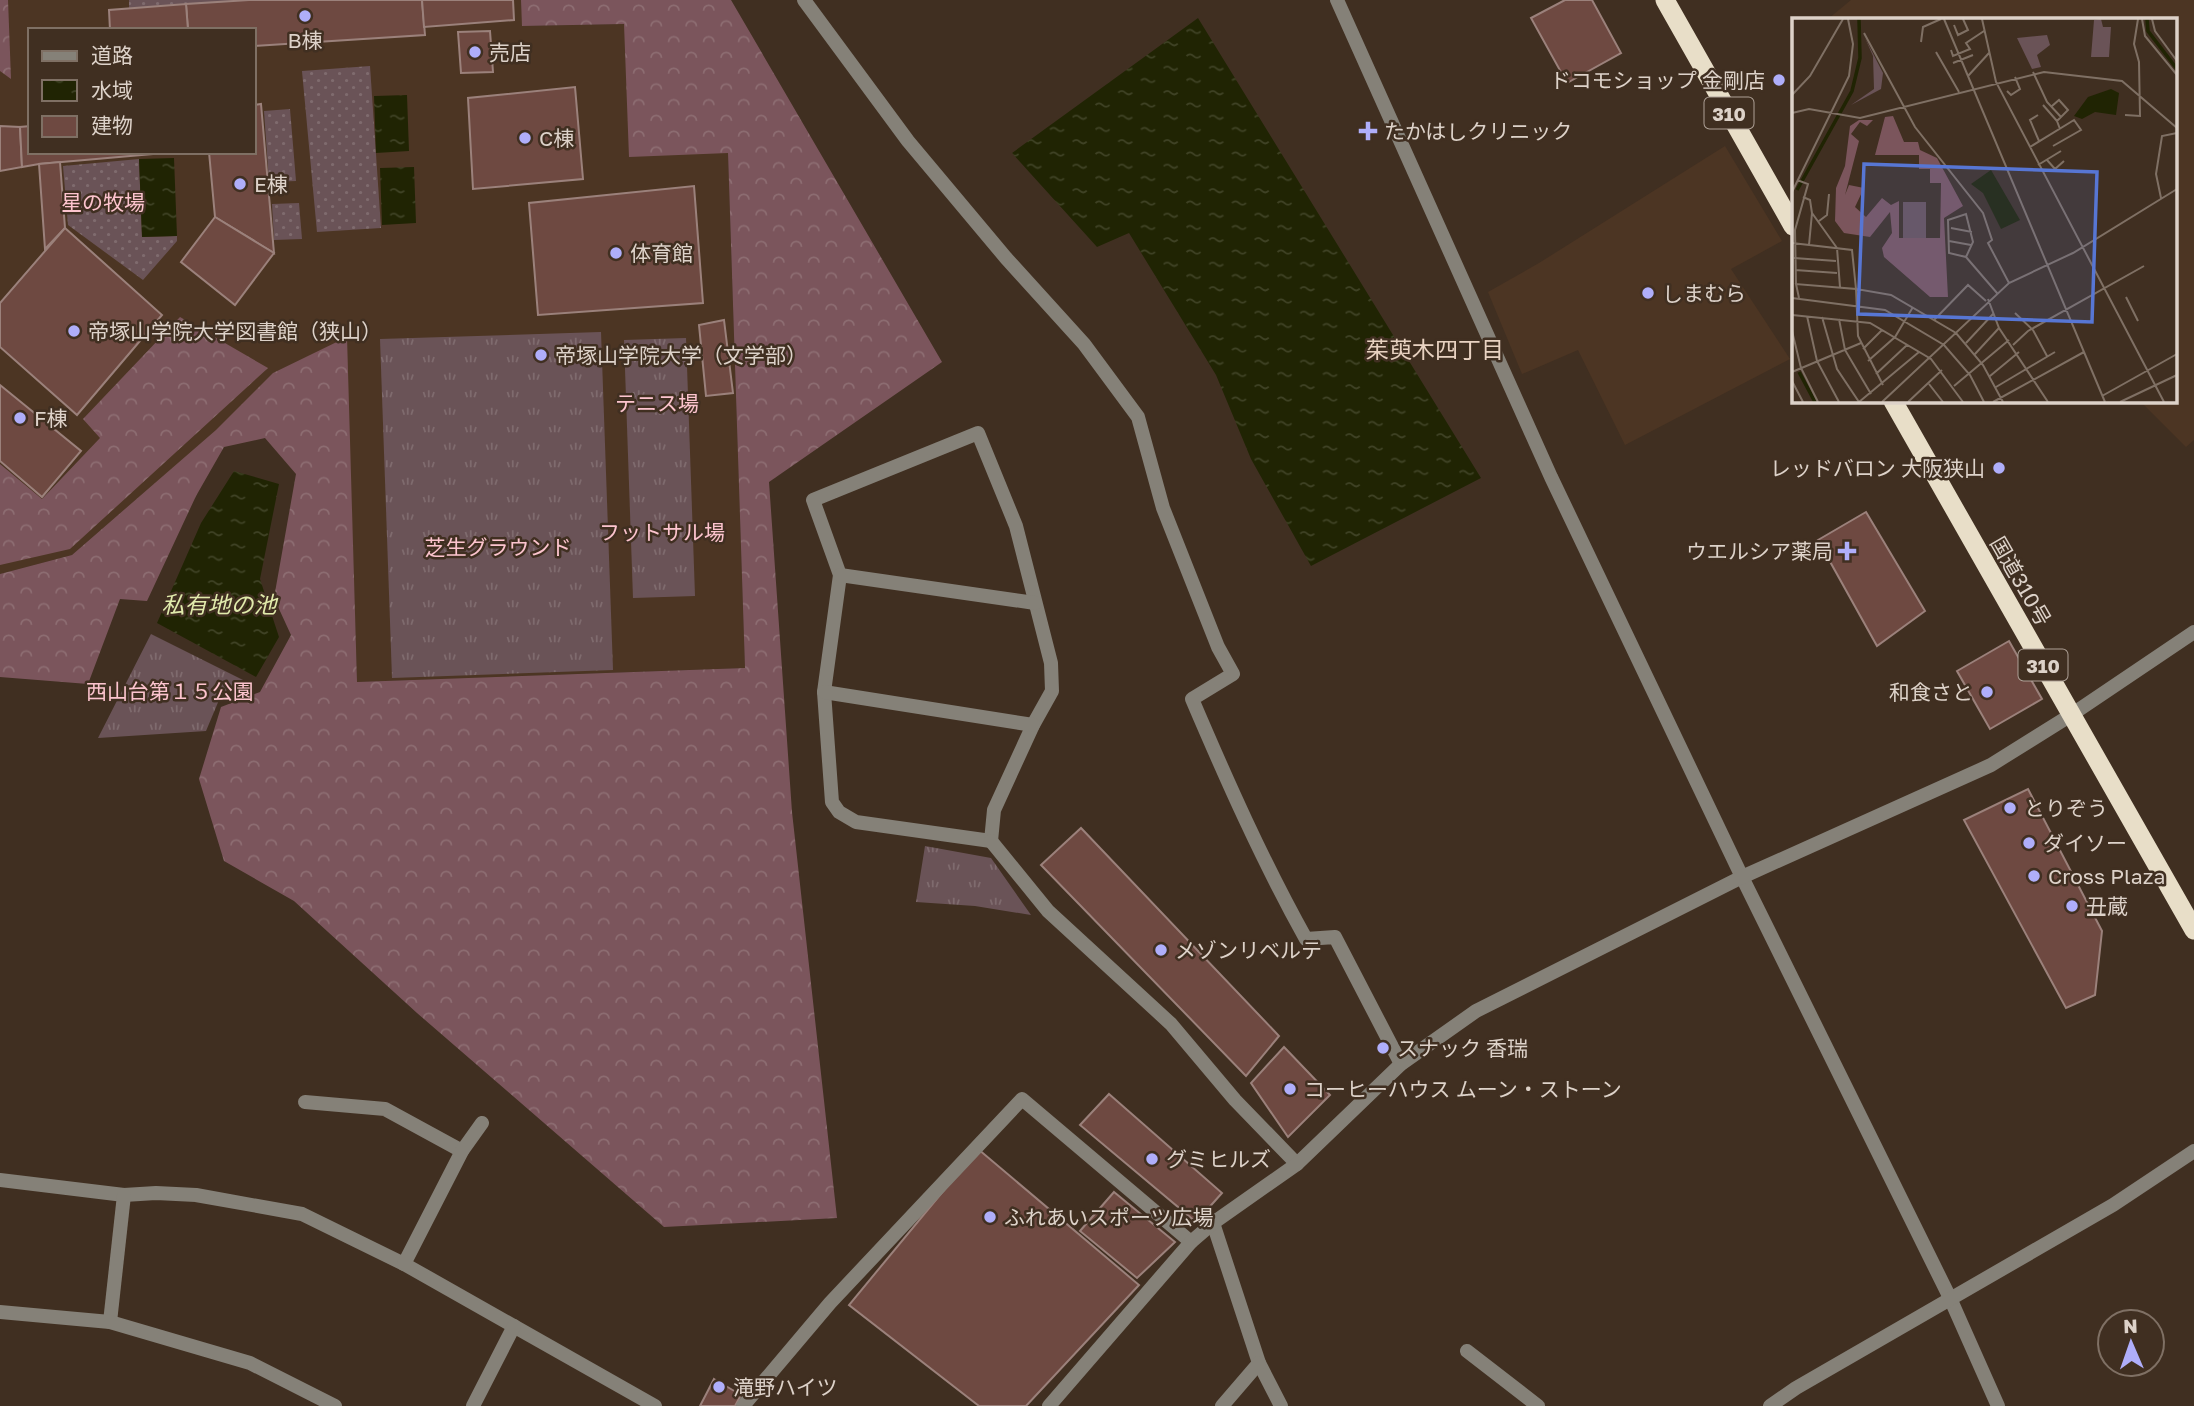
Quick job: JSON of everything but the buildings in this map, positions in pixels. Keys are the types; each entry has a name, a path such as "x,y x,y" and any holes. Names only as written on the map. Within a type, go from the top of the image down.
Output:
{"highway":[{"name":"310","path":"1665,0 1792,224"},
{"name":"国道310号","path":"1894,402 2194,930"}],"street":[{"path":"804,0 908,141 1006,258 1084,344 1138,417 1163,508 1218,647 1233,674 1192,699 1281,894 1306,939 1335,937 1401,1064"},
{"path":"1338,0 1551,477 1742,877 1950,1298 1998,1406"},
{"path":"990,841 994,810 1033,725 1052,691 1051,663 1016,526 978,433 813,500 840,575 824,692 832,802 839,811 856,822 990,841 1048,911 1171,1024 1235,1100 1297,1164"},
{"path":"840,575 1035,603"},
{"path":"1049,1406 1191,1242 1213,1223 1297,1164 1401,1064 1476,1011 1742,877 1991,765 2194,632"},
{"path":"824,692 1033,725"},
{"path":"743,1406 830,1303 1023,1099 1191,1242"},
{"path":"305,1102 385,1109 462,1151"},
{"path":"404,1264 462,1151 482,1123"},
{"path":"1770,1406 1796,1388 2113,1205 2194,1151"},
{"path":"0,1180 124,1195 196,1195 302,1214 404,1264 655,1406"},
{"path":"110,1322 124,1195"},
{"path":"1213,1223 1259,1363 1281,1406"},
{"path":"0,1312 110,1322 250,1363 335,1406"},
{"path":"473,1406 513,1326"},
{"path":"1467,1350 1538,1406"},
{"path":"1222,1406 1259,1363"}],"shaded area":[{"name":"帝塚山学院大学（文学部）","path":"0,0 521,0 523,26 624,24 728,153 745,668 357,682 346,338 274,373 216,431 72,555 0,574"},
{"path":"1851,0 2194,0 2194,440 2186,447 2141,402 2176,402 2176,18 1829,18"},
{"path":"1725,146 1782,241 1731,269 1790,359 1625,445 1578,350 1522,374 1488,292"}],"green space":[{"path":"0,0 8,0 11,79 0,71"},
{"path":"129,0 249,0 129,8"},
{"path":"521,0 731,0 942,362 769,482 792,812 837,1218 664,1227 417,1013 294,901 224,861 199,779 221,707 260,692 291,635 274,598 296,474 265,438 224,447 196,496 147,601 120,599 88,684 0,677 0,574 72,555 216,430 273,373 347,337 357,682 745,668 728,153 629,157 624,24 522,26"},
{"path":"370,66 381,228 317,232 302,71"},
{"path":"290,109 296,181 269,182 264,111"},
{"name":"星の牧場","path":"139,159 142,237 177,236 177,241 143,280 68,225 63,166"},
{"path":"299,203 302,239 274,240 272,204"},
{"path":"180,317 268,368 70,549 0,565 0,464 42,499 100,438 83,419"},
{"name":"芝生グラウンド","path":"601,332 613,670 392,678 380,339"},
{"path":"686,338 695,596 633,598 624,340"},
{"name":"西山台第１５公園","path":"151,634 251,684 219,700 206,731 98,738"},
{"path":"925,846 991,858 1031,915 975,906 916,902"}],"water":[{"path":"1198,18 1481,478 1311,566 1251,459 1216,375 1129,233 1097,247 1012,153"},
{"path":"407,95 409,151 376,153 374,96"},
{"path":"174,158 177,236 142,237 139,159"},
{"path":"414,167 416,223 382,225 380,168"},
{"name":"私有地の池","path":"234,471 279,484 260,579 279,637 256,677 157,623 201,523"}],"place":[{"name":"B棟","path":"305,16"},
{"name":"売店","path":"475,52"},
{"name":"ドコモショップ 金剛店","path":"1779,80"},
{"name":"たかはしクリニック","path":"1368,131"},
{"name":"C棟","path":"525,138"},
{"name":"E棟","path":"240,184"},
{"name":"体育館","path":"616,253"},
{"name":"しまむら","path":"1648,293"},
{"name":"帝塚山学院大学図書館（狭山）","path":"74,331"},
{"name":"帝塚山学院大学（文学部）","path":"541,355"},
{"name":"F棟","path":"20,418"},
{"name":"レッドバロン 大阪狭山","path":"1999,468"},
{"name":"ウエルシア薬局","path":"1847,551"},
{"name":"和食さと","path":"1987,692"},
{"name":"とりぞう","path":"2010,808"},
{"name":"ダイソー","path":"2029,843"},
{"name":"Cross Plaza","path":"2034,876"},
{"name":"丑蔵","path":"2072,906"},
{"name":"メゾンリベルテ","path":"1161,950"},
{"name":"スナック 香瑞","path":"1383,1048"},
{"name":"コーヒーハウス ムーン・ストーン","path":"1290,1089"},
{"name":"グミヒルズ","path":"1152,1159"},
{"name":"ふれあいスポーツ広場","path":"990,1217"},
{"name":"滝野ハイツ","path":"719,1387"}],"district":[{"name":"茱萸木四丁目","path":"1435,349"}],"park label":[{"name":"テニス場","path":"657,403"},
{"name":"フットサル場","path":"662,532"}]}
